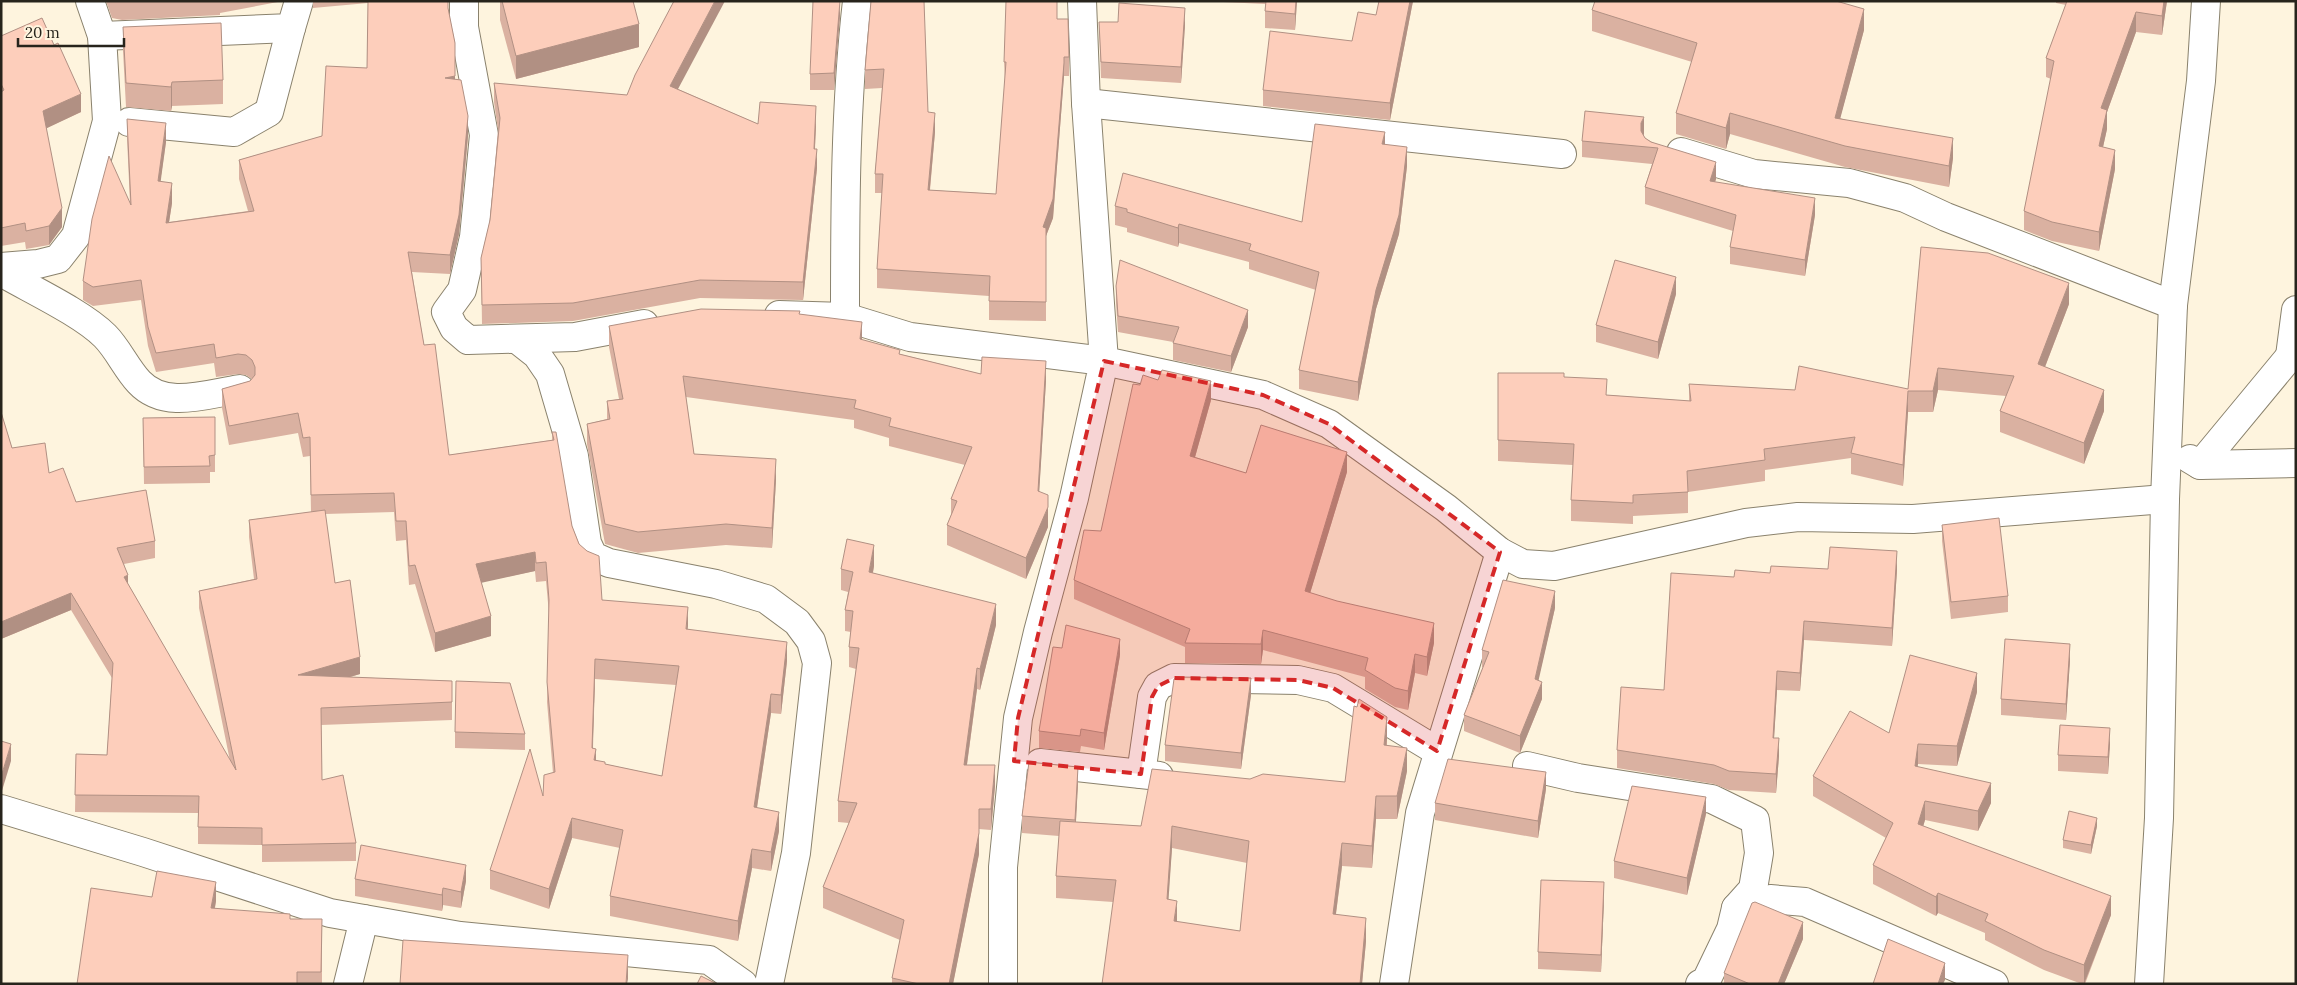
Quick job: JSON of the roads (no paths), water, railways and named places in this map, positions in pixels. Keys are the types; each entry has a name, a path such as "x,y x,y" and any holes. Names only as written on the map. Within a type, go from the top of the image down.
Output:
{"street":[{"path":"1,267 38,264 58,259 76,236 107,121 102,36 90,1"},
{"path":"107,121 234,132 269,112 299,1"},
{"path":"464,1 464,27 484,135 474,237 462,290 446,312 454,328 468,340 518,340 575,337 671,319"},
{"path":"845,316 846,180 851,54 857,1"},
{"path":"1003,984 1003,867 1020,709 1038,632 1074,498 1104,361 1086,103 1082,1"},
{"path":"2149,984 2160,818 2165,499 2173,305 2200,81 2206,1"},
{"path":"102,36 291,28"},
{"path":"1086,103 1562,154"},
{"path":"1656,144 1754,174 1849,182 1905,198 1946,216 2173,305"},
{"path":"1,272 85,321 105,336 139,382 156,395 175,399 240,389"},
{"path":"2200,465 2293,352 2296,310"},
{"path":"758,315 845,316 910,337 1104,361 1263,395 1330,424 1446,508 1500,552 1523,564 1554,566 1746,522 1798,517 1913,519 2165,499"},
{"path":"518,340 537,355 550,374 574,456 587,543 593,556 609,563 716,584 766,599 797,622 811,641 817,663 796,853 769,984"},
{"path":"2168,444 2200,465 2296,463"},
{"path":"1394,984 1420,813 1437,752 1500,552"},
{"path":"1141,774 1152,697 1158,686 1174,678 1298,680 1333,688 1437,752"},
{"path":"1014,760 1187,780"},
{"path":"1526,766 1578,778 1712,799 1754,820 1759,853 1753,888 1736,908 1731,929 1706,981 1700,984"},
{"path":"1,809 143,852 330,913 460,936 709,960 743,984"},
{"path":"1736,908 1770,899 1806,902 1994,984"},
{"path":"348,984 364,919"}]}
